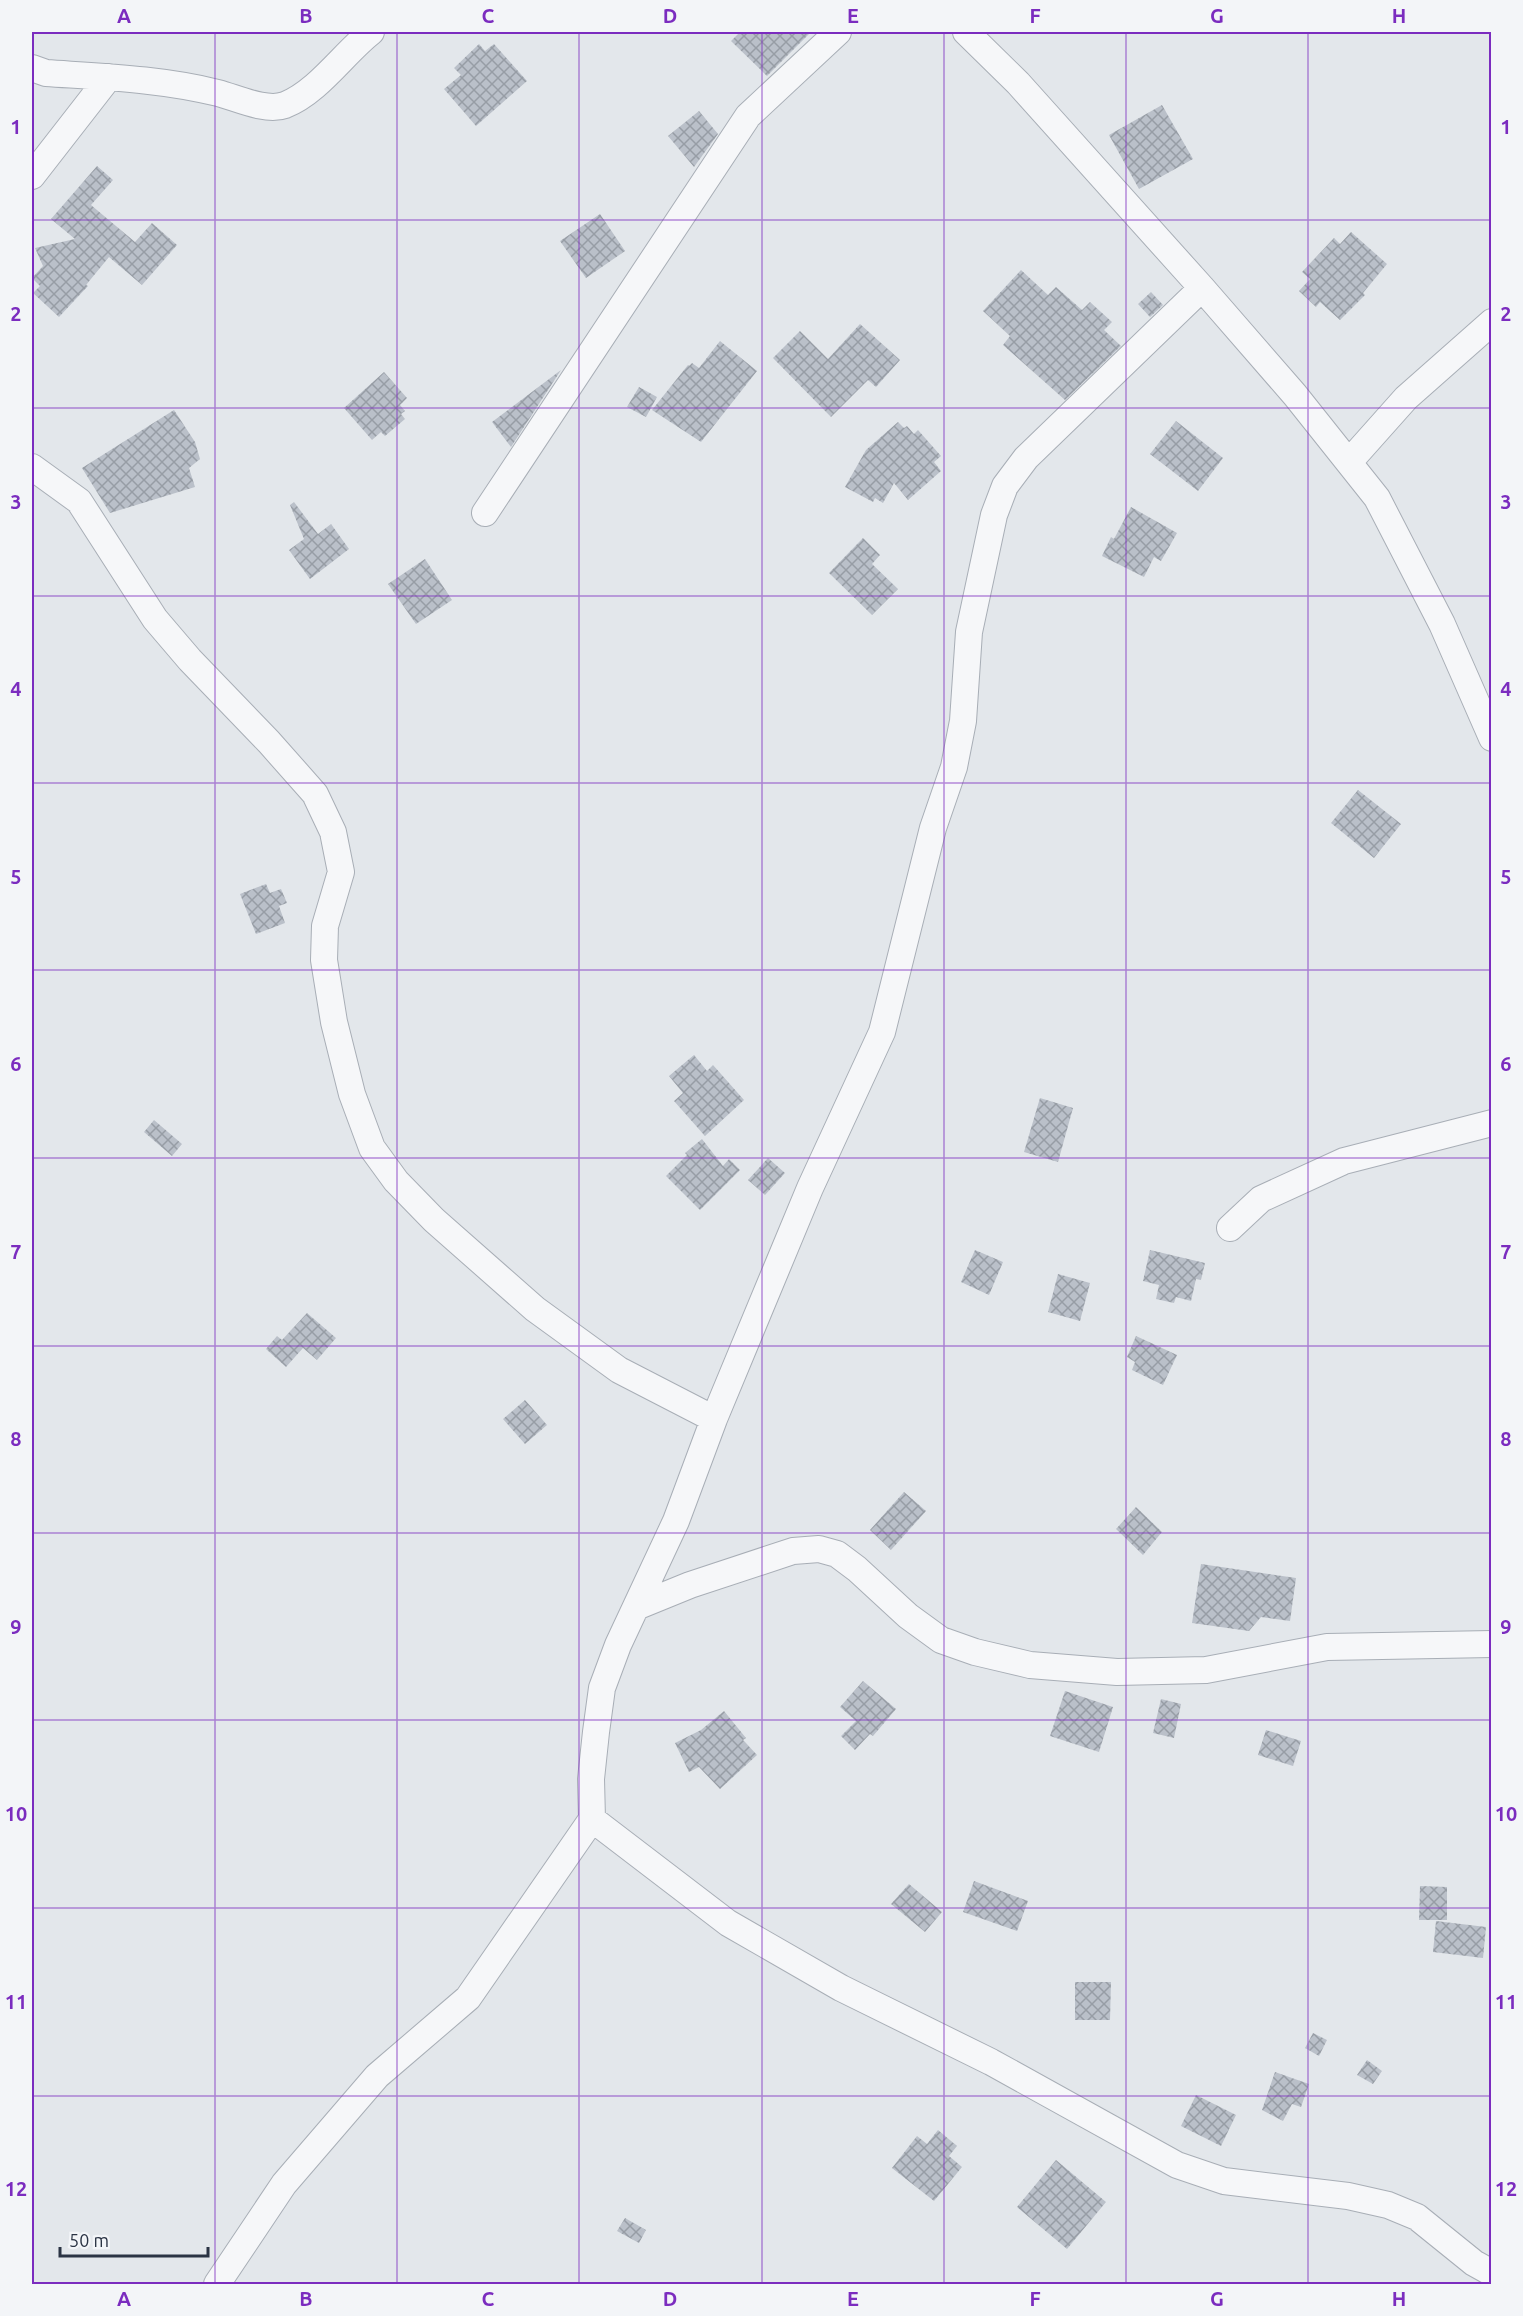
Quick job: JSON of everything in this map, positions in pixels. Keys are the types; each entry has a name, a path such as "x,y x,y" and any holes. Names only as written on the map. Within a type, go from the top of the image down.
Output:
{"street":[{"path":"32,69 46,73 177,84 255,105 284,106 315,86 371,32"},
{"path":"485,513 748,116 838,32"},
{"path":"966,32 1018,83 1202,288 1295,395 1377,498 1442,624 1491,738"},
{"path":"32,176 109,77"},
{"path":"217,2284 284,2184 377,2076 468,1998 592,1820 591,1779 602,1689 618,1645 676,1521 714,1419 810,1188 882,1032 933,828 954,767 963,721 969,632 994,515 1005,486 1026,458 1202,288"},
{"path":"1349,462 1406,398 1491,322"},
{"path":"32,467 79,501 100,530 155,619 190,660 269,742 315,794 333,832 341,872 326,926 324,960 334,1022 352,1094 372,1148 396,1181 434,1220 535,1309 619,1370 714,1419"},
{"path":"1230,1228 1261,1199 1344,1161 1491,1123"},
{"path":"636,1607 690,1585 793,1551 819,1549 837,1554 857,1569 908,1616 941,1640 975,1652 1030,1665 1117,1672 1206,1670 1327,1647 1491,1644"},
{"path":"592,1820 728,1923 841,1988 991,2062 1177,2165 1224,2181 1348,2196 1388,2205 1417,2217 1474,2263 1491,2273"}],"building":[{"path":"740,32 811,32 767,76 731,41"},
{"path":"479,44 485,51 494,44 527,81 476,126 444,89 461,75 454,68"},
{"path":"1162,105 1193,159 1139,189 1109,135"},
{"path":"699,111 718,134 694,167 668,136"},
{"path":"97,166 113,180 91,205 135,242 152,223 177,245 142,285 109,257 86,285 88,286 59,317 33,293 40,286 32,278 43,266 35,248 75,239 51,219"},
{"path":"600,214 625,251 586,278 560,241"},
{"path":"1351,232 1387,264 1363,293 1365,295 1340,320 1320,302 1316,307 1299,291 1310,279 1302,272 1334,238 1340,244"},
{"path":"1021,270 1048,295 1056,287 1082,310 1090,302 1112,322 1104,330 1121,346 1065,400 1003,345 1010,336 983,311"},
{"path":"1151,292 1163,305 1150,317 1138,304"},
{"path":"860,324 900,360 876,387 868,380 831,417 773,358 800,331 828,359"},
{"path":"720,341 757,371 701,442 652,410 688,365 692,363 699,368"},
{"path":"561,370 511,447 492,422"},
{"path":"384,372 407,398 400,405 405,411 401,414 405,419 385,436 381,432 372,440 344,408"},
{"path":"639,387 657,397 646,417 627,407"},
{"path":"174,410 195,442 200,459 189,468 195,487 110,513 82,468"},
{"path":"1176,421 1223,458 1198,491 1150,454"},
{"path":"898,422 904,428 907,426 914,434 918,430 941,456 934,462 941,471 908,500 894,483 883,503 875,498 873,502 845,487 866,450"},
{"path":"294,502 318,534 331,524 349,549 310,579 289,550 304,539 290,505"},
{"path":"1131,507 1177,533 1161,561 1154,557 1144,577 1102,556 1111,537 1114,539"},
{"path":"863,538 880,555 872,564 898,589 872,615 829,573"},
{"path":"425,559 452,600 416,624 388,584"},
{"path":"1358,790 1401,824 1374,858 1331,823"},
{"path":"266,884 270,893 281,889 287,903 279,906 285,923 256,934 240,894"},
{"path":"694,1055 707,1071 713,1065 744,1100 705,1136 674,1101 683,1093 669,1076"},
{"path":"1040,1098 1073,1108 1058,1162 1024,1152"},
{"path":"154,1120 182,1144 172,1156 144,1132"},
{"path":"702,1139 723,1166 729,1159 740,1170 700,1210 666,1176 687,1155 685,1153"},
{"path":"768,1158 785,1173 765,1195 748,1180"},
{"path":"975,1250 1003,1262 989,1295 961,1282"},
{"path":"1150,1250 1205,1263 1201,1280 1196,1279 1191,1301 1176,1297 1174,1303 1156,1299 1159,1285 1143,1281"},
{"path":"1058,1274 1090,1283 1080,1321 1048,1312"},
{"path":"307,1313 336,1338 317,1360 303,1348 286,1367 266,1349 277,1336 282,1340"},
{"path":"1136,1336 1177,1355 1163,1385 1132,1370 1135,1362 1127,1357"},
{"path":"525,1400 547,1425 525,1444 503,1419"},
{"path":"904,1492 926,1511 891,1550 870,1530"},
{"path":"1136,1507 1162,1532 1143,1555 1116,1529"},
{"path":"1201,1564 1296,1578 1290,1621 1261,1617 1249,1631 1192,1623"},
{"path":"863,1681 896,1709 873,1736 870,1734 855,1750 841,1736 856,1721 840,1707"},
{"path":"1065,1691 1113,1707 1099,1752 1050,1736"},
{"path":"1161,1699 1181,1704 1174,1738 1153,1733"},
{"path":"724,1711 746,1738 743,1740 757,1755 720,1789 699,1767 689,1772 675,1743 701,1730"},
{"path":"1266,1730 1301,1741 1293,1766 1258,1755"},
{"path":"974,1881 1028,1901 1017,1931 963,1912"},
{"path":"909,1884 942,1912 925,1932 891,1904"},
{"path":"1420,1886 1447,1887 1447,1920 1419,1920"},
{"path":"1436,1921 1486,1927 1483,1958 1433,1952"},
{"path":"1075,1982 1111,1982 1110,2020 1075,2020"},
{"path":"1313,2033 1327,2040 1319,2056 1305,2048"},
{"path":"1367,2060 1382,2071 1373,2084 1357,2075"},
{"path":"1275,2072 1309,2084 1301,2107 1292,2104 1283,2121 1262,2110"},
{"path":"1196,2095 1236,2115 1221,2146 1181,2126"},
{"path":"938,2130 957,2146 949,2156 962,2167 934,2201 892,2168 917,2136 927,2144"},
{"path":"1056,2160 1106,2202 1067,2249 1017,2207"},
{"path":"625,2218 646,2230 639,2243 617,2231"}]}
